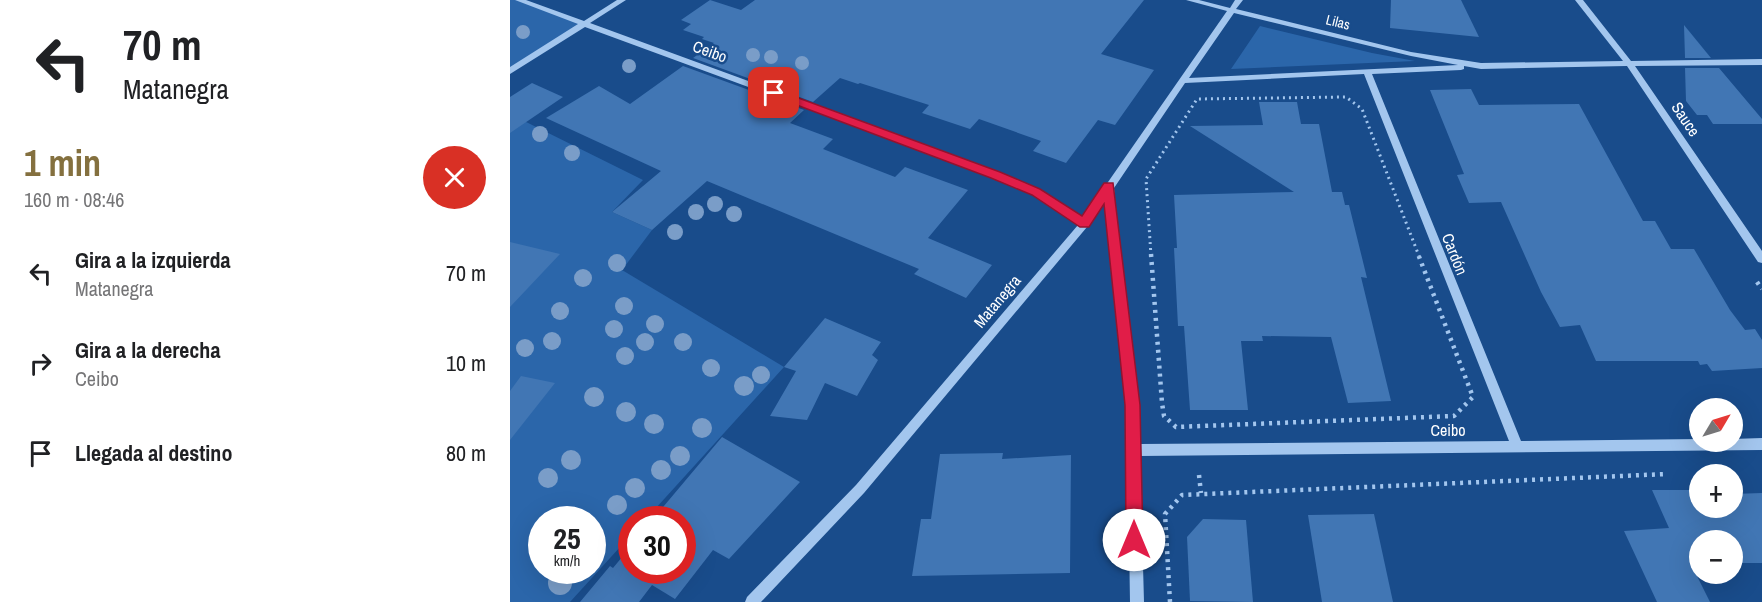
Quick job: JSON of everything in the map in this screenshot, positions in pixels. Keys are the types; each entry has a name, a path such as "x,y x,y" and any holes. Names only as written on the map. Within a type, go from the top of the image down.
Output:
{"street":[{"name":"Ceibo","path":"519,0 996,175 1036,192 1084,224"},
{"path":"510,71 622,0"},
{"name":"Lilas","path":"1190,0 1411,54 1480,66"},
{"name":"Matanegra","path":"752,602 860,489 1084,224 1239,0"},
{"name":"Sauce","path":"1579,0 1630,65 1762,260"},
{"name":"Lilas","path":"1182,81 1480,66 1762,62"},
{"name":"Cardón","path":"1367,72 1517,446"},
{"path":"1109,186 1113,249 1132,405 1137,602"},
{"name":"Ceibo","path":"1134,450 1762,444"}],"path":[{"path":"1346,97 1362,109 1473,397 1454,416 1176,427 1164,416 1162,403 1146,179 1197,99 1346,97"},
{"path":"1755,280 1762,290"},
{"path":"1170,602 1165,514 1182,495 1678,473"}],"shaded area":[{"path":"510,0 519,0 586,23 510,71"},
{"path":"1260,26 1372,53 1415,61 1231,69"},
{"path":"510,114 643,180 612,212 652,230 622,270 784,367 658,506 618,506 618,549 606,562 606,506 528,506 528,584 586,584 570,602 510,602"}],"building":[{"path":"710,0 741,10 755,0 1144,0 1101,54 1154,70 1115,125 1098,120 1066,163 1033,151 1041,141 979,119 970,129 922,113 929,105 860,83 840,78 813,102 693,58 714,43 683,30 691,24 681,20"},
{"path":"1391,0 1461,0 1479,37 1390,28"},
{"path":"1684,25 1711,58 1685,58"},
{"path":"683,66 804,110 790,123 833,139 823,149 895,177 905,167 968,190 928,238 992,265 966,298 914,274 919,269 707,181 652,230 612,212 661,171 546,118 599,86 630,104"},
{"path":"1685,68 1719,68 1762,119 1762,124 1713,124 1707,115 1697,115 1686,101"},
{"path":"532,83 563,97 510,133 510,97"},
{"path":"1471,89 1479,105 1579,104 1643,221 1655,221 1671,249 1694,249 1730,310 1745,330 1755,329 1762,340 1762,368 1712,371 1707,364 1700,365 1698,361 1596,361 1580,325 1560,327 1541,292 1501,202 1469,203 1457,175 1464,174 1430,90"},
{"path":"1259,102 1297,102 1301,124 1319,124 1332,192 1342,192 1345,205 1349,205 1367,278 1361,277 1391,401 1348,403 1331,337 1262,336 1263,341 1241,341 1248,410 1190,410 1184,326 1178,326 1174,195 1294,192 1190,126 1263,125"},
{"path":"510,242 560,254 510,307"},
{"path":"825,318 881,342 872,355 878,360 857,396 825,383 807,420 770,416 796,371 784,367"},
{"path":"521,376 555,383 510,440 510,391"},
{"path":"722,437 800,482 729,559 713,550 696,572 696,506 664,506"},
{"path":"1003,453 1002,459 1071,455 1070,573 912,576 921,519 931,519 940,454"},
{"path":"1652,490 1689,490 1689,518 1743,518 1743,494 1762,493 1762,563 1743,563 1743,530 1689,530 1689,584 1701,584 1710,602 1657,602 1624,531 1669,528"},
{"path":"1374,514 1393,602 1322,602 1308,515"},
{"path":"1203,519 1246,520 1253,602 1190,601 1187,537"},
{"path":"618,562 618,584 687,584 675,599 652,585 639,602 580,602 595,584 606,584 606,571 610,566 613,568"}],"route":[{"path":"774,93 996,175 1036,192 1084,224 1109,186 1113,249 1132,405 1134,540"}]}
